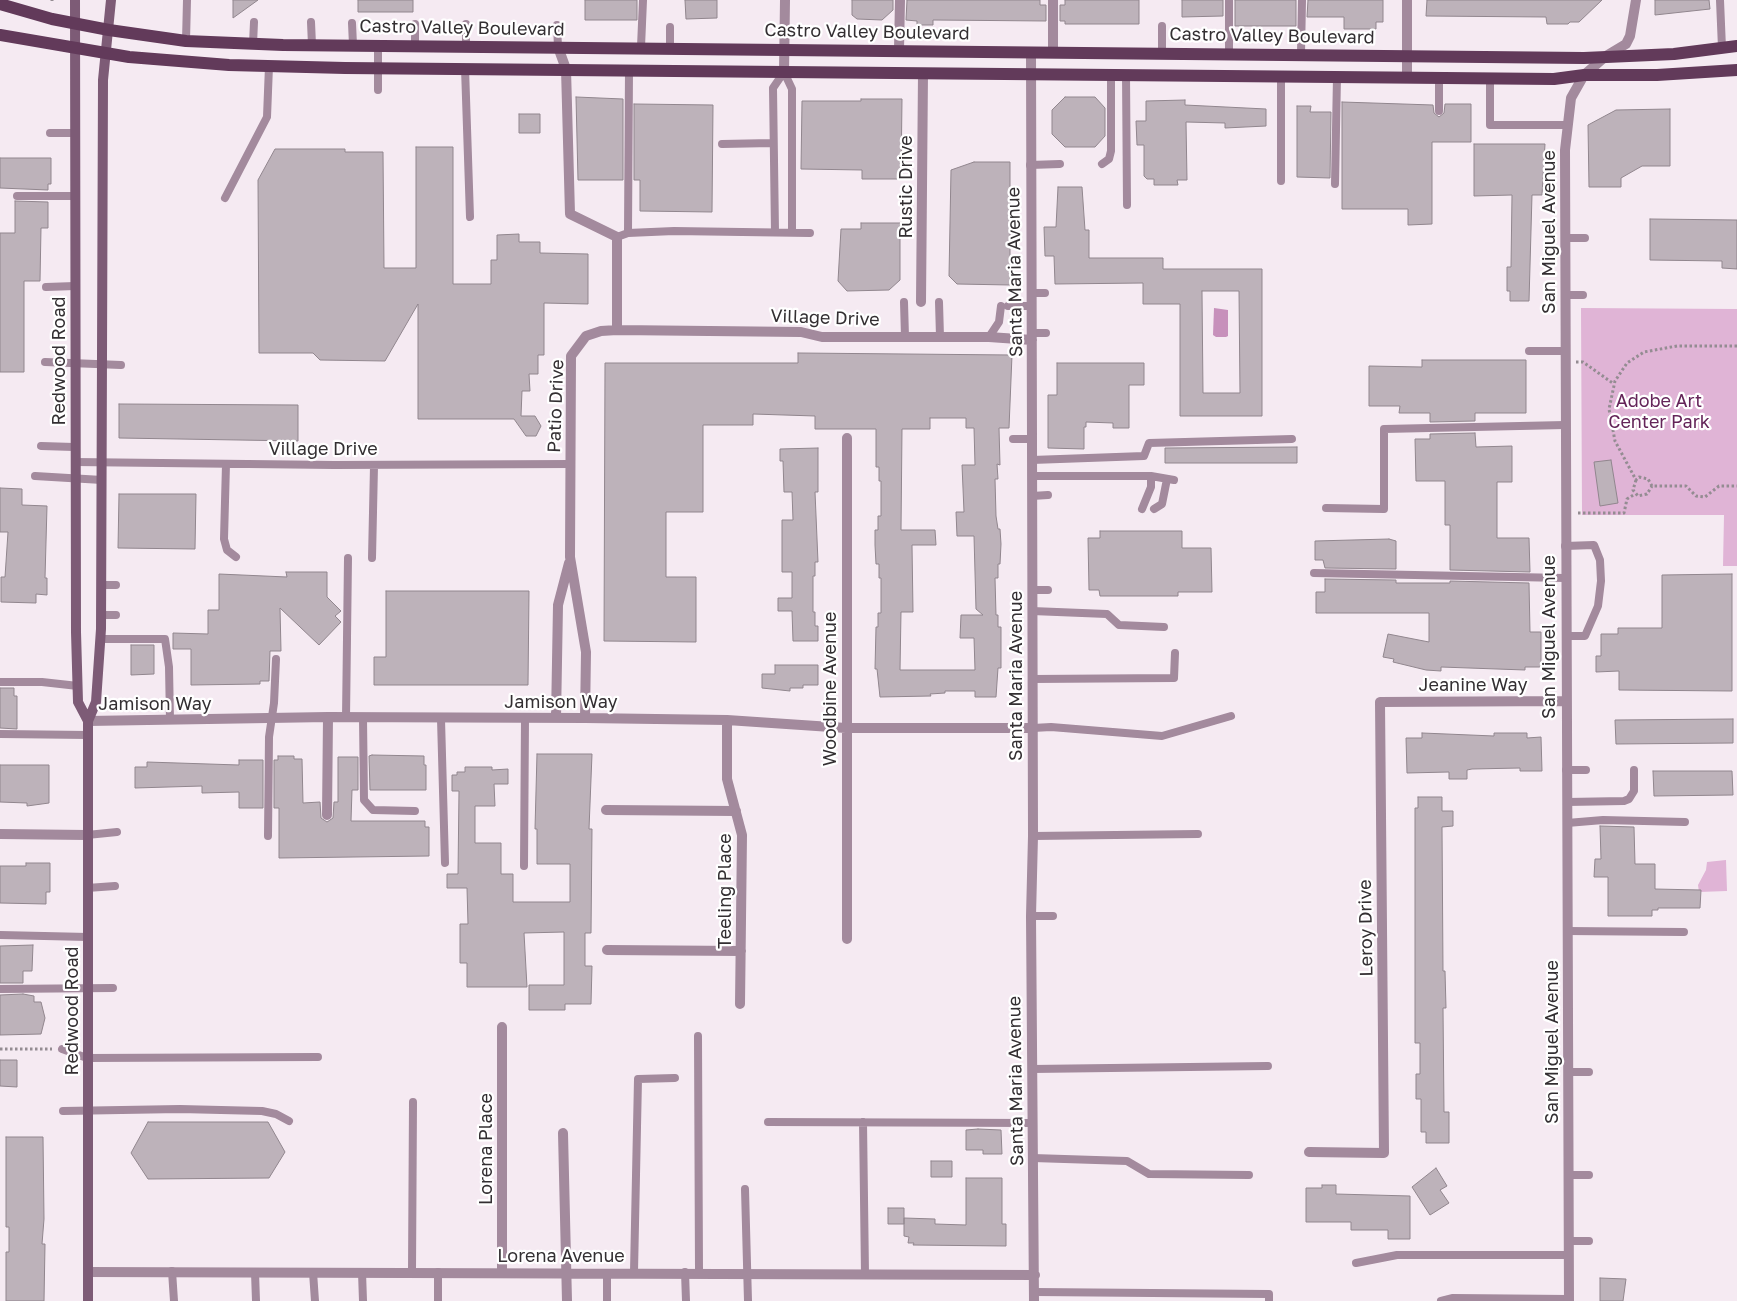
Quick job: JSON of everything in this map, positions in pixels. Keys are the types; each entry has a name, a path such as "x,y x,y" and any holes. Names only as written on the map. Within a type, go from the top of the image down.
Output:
{"main road":[{"name":"Redwood Road","path":"75,0 74,447 78,702 88,721"},
{"name":"Redwood Road","path":"88,1301 88,721 96,702 102,585 104,54 109,30 111,0"},
{"name":"Castro Valley Boulevard","path":"0,4 52,19 109,30 186,41 253,44 1584,58 1674,54 1737,46"},
{"path":"0,35 104,54 195,63 269,66 1554,78 1584,75 1657,75 1737,70"}],"street":[{"path":"784,72 785,0"},
{"path":"899,50 900,0"},
{"path":"1053,0 1053,52"},
{"path":"1407,0 1407,77"},
{"name":"San Miguel Avenue","path":"1569,1300 1565,578 1566,125 1571,98 1584,75 1606,56 1626,44 1631,31 1636,0"},
{"path":"558,47 566,69 570,214 617,237 617,330"},
{"name":"Santa Maria Avenue","path":"1031,52 1034,836 1031,916 1034,1296"},
{"name":"Rustic Drive","path":"921,302 923,72"},
{"name":"Village Drive","path":"617,330 796,332 822,337 1032,337"},
{"name":"Patio Drive","path":"585,718 586,652 570,557 571,356 586,336 601,331 617,330"},
{"name":"Woodbine Avenue","path":"847,438 847,939"},
{"name":"Patio Drive","path":"556,718 558,605 570,557"},
{"name":"Jeanine Way","path":"1380,702 1566,701"},
{"name":"Leroy Drive","path":"1309,1152 1384,1153 1380,702"},
{"path":"327,815 328,717"},
{"name":"Jamison Way","path":"88,721 328,717 441,719 585,718 726,720 846,728 1033,728"},
{"name":"Teeling Place","path":"726,720 727,779 742,835 740,1004"},
{"path":"606,810 736,811"},
{"path":"0,834 87,834"},
{"path":"607,950 741,951"},
{"name":"Lorena Place","path":"502,1027 502,1272"},
{"path":"563,1133 567,1301"},
{"name":"Lorena Avenue","path":"88,1272 699,1272 1035,1275"}],"lane":[{"path":"186,41 187,0"},
{"path":"641,47 643,0"},
{"path":"1229,0 1229,54"},
{"path":"1301,54 1302,0"},
{"path":"1720,0 1722,48"},
{"path":"253,44 254,22"},
{"path":"311,22 312,45"},
{"path":"352,23 352,44"},
{"path":"414,24 415,46"},
{"path":"466,24 466,46"},
{"path":"557,25 558,47"},
{"path":"1162,26 1162,53"},
{"path":"670,27 670,48"},
{"path":"378,45 378,90"},
{"path":"225,198 267,117 269,66"},
{"path":"465,68 470,218"},
{"path":"628,234 629,70"},
{"path":"775,232 772,143 773,88 784,72 792,88 792,232"},
{"path":"1102,164 1109,159 1112,151 1111,74"},
{"path":"1126,74 1127,205"},
{"path":"1281,76 1281,181"},
{"path":"1336,184 1337,76"},
{"path":"1439,77 1439,111"},
{"path":"1490,77 1490,125 1566,125"},
{"path":"50,133 75,133"},
{"path":"722,144 772,143"},
{"path":"1030,165 1060,164"},
{"path":"17,196 75,196"},
{"path":"617,237 628,234 674,231 810,233"},
{"path":"1565,238 1585,238"},
{"path":"46,287 75,286"},
{"path":"1032,294 1046,293"},
{"path":"1565,295 1583,295"},
{"path":"904,302 905,337"},
{"path":"939,302 940,337"},
{"path":"989,338 999,322 1004,306 1032,306"},
{"path":"1032,337 1046,333"},
{"path":"1529,351 1565,351"},
{"path":"45,362 121,365"},
{"path":"1326,508 1384,509 1384,429 1565,425"},
{"path":"1013,439 1032,439"},
{"path":"1032,460 1144,456 1149,443 1292,439"},
{"path":"41,446 74,447"},
{"name":"Village Drive","path":"75,462 374,466 571,464"},
{"path":"226,464 224,539 227,550 236,557"},
{"path":"372,558 374,466"},
{"path":"35,476 102,480"},
{"path":"1032,476 1151,476 1170,479 1162,504 1154,509"},
{"path":"1142,509 1151,486 1151,476"},
{"path":"1032,496 1048,495"},
{"path":"1565,546 1594,545 1600,560 1601,570 1598,606 1585,636 1566,636"},
{"path":"346,718 348,558"},
{"path":"1314,572 1565,578"},
{"path":"102,585 116,585"},
{"path":"1032,590 1048,590"},
{"path":"1032,611 1107,614 1119,625 1164,627"},
{"path":"101,615 116,615"},
{"path":"100,639 165,639 169,667 170,720"},
{"path":"1032,679 1174,678 1175,653"},
{"path":"268,836 269,736 276,659"},
{"path":"0,682 42,682 78,686"},
{"path":"1033,728 1051,727 1162,736 1231,716"},
{"path":"363,718 364,800 373,810 414,811"},
{"path":"524,866 525,718"},
{"path":"441,719 445,863"},
{"path":"0,734 88,735"},
{"path":"1566,770 1586,770"},
{"path":"1567,802 1624,802 1629,800 1634,791 1634,770"},
{"path":"1567,823 1603,820 1685,822"},
{"path":"87,834 117,832"},
{"path":"1034,836 1198,834"},
{"path":"87,888 115,886"},
{"path":"1031,916 1053,916"},
{"path":"1567,930 1684,932"},
{"path":"0,935 88,937"},
{"path":"0,989 88,990 113,988"},
{"path":"698,1036 699,1272"},
{"path":"62,1049 87,1058 318,1057"},
{"path":"1032,1069 1268,1066"},
{"path":"1568,1072 1589,1072"},
{"path":"634,1272 638,1078 675,1078"},
{"path":"412,1272 413,1102"},
{"path":"63,1111 180,1110 262,1112 276,1114 289,1122"},
{"path":"768,1122 1032,1123"},
{"path":"864,1122 865,1274"},
{"path":"1033,1158 1127,1161 1148,1174 1249,1175"},
{"path":"1569,1174 1590,1175"},
{"path":"746,1189 748,1301"},
{"path":"1569,1241 1589,1241"},
{"path":"1356,1263 1397,1255 1569,1255"},
{"path":"172,1271 174,1301"},
{"path":"255,1272 256,1301"},
{"path":"313,1272 315,1301"},
{"path":"362,1272 363,1301"},
{"path":"438,1272 438,1301"},
{"path":"685,1272 686,1301"},
{"path":"607,1273 607,1301"},
{"path":"1034,1296 1269,1294 1269,1301"},
{"path":"1441,1301 1453,1298 1569,1300"}],"path":[{"path":"1636,480 1623,459 1612,430 1609,410 1614,384 1627,364 1644,352 1677,346 1737,346"},
{"path":"1565,362 1583,362 1614,384"},
{"path":"1635,494 1633,486 1639,477 1648,479 1652,486"},
{"path":"1652,486 1686,486 1696,496 1705,497 1719,486 1737,486"},
{"path":"1565,513 1624,513 1627,499 1635,494 1647,494 1652,486"},
{"path":"0,1049 62,1049"}],"green space":[{"name":"Adobe Art Center Park","path":"1581,308 1737,309 1737,566 1723,566 1724,515 1582,515"},
{"path":"1726,860 1727,891 1699,892 1698,885 1706,870 1707,862"}],"shaded area":[{"path":"1214,308 1228,310 1228,336 1226,337 1216,337 1213,335"}],"building":[{"path":"233,0 258,0 233,18"},
{"path":"358,0 413,0 413,12 358,12"},
{"path":"585,0 637,0 637,20 585,20"},
{"path":"685,0 717,0 717,18 686,19"},
{"path":"852,0 893,0 893,10 882,20 857,19 852,15"},
{"path":"907,0 1040,0 1040,5 1046,5 1046,21 933,20 933,25 917,25 917,21 906,20"},
{"path":"1065,0 1139,0 1139,24 1065,24 1065,21 1060,21 1060,5 1065,5"},
{"path":"1182,0 1223,0 1223,16 1182,17"},
{"path":"1235,0 1296,0 1296,26 1235,26"},
{"path":"1308,0 1383,0 1383,22 1376,22 1376,29 1344,29 1344,17 1307,17"},
{"path":"1427,0 1602,0 1579,22 1547,24 1546,17 1426,16"},
{"path":"1655,0 1709,0 1710,9 1655,15"},
{"path":"576,97 623,99 623,180 578,180"},
{"path":"1065,97 1095,97 1105,108 1105,136 1095,147 1065,147 1052,134 1052,110"},
{"path":"861,99 902,99 901,179 862,179 862,170 801,169 802,101 861,101"},
{"path":"1185,100 1185,105 1266,109 1266,126 1225,128 1225,123 1186,122 1187,180 1177,180 1178,185 1154,185 1154,179 1147,179 1144,176 1144,145 1137,145 1136,121 1146,121 1146,101"},
{"path":"1342,102 1433,105 1434,113 1439,117 1444,113 1445,104 1471,104 1471,142 1432,142 1432,224 1408,225 1408,209 1342,209"},
{"path":"634,104 713,105 712,212 640,211 640,180 634,180"},
{"path":"1297,106 1311,106 1310,112 1331,112 1330,178 1297,177"},
{"path":"1670,109 1670,166 1642,166 1621,178 1621,187 1589,187 1588,125 1616,110"},
{"path":"519,114 540,114 540,133 519,133"},
{"path":"1474,144 1545,144 1542,195 1532,195 1529,301 1510,301 1510,291 1507,291 1507,267 1511,267 1512,195 1474,196"},
{"path":"416,147 453,147 453,284 491,284 491,260 497,260 497,235 519,234 519,242 540,242 540,253 588,254 588,304 544,303 544,355 538,355 538,374 529,374 530,391 522,391 521,416 535,416 541,426 536,436 526,436 514,419 418,419 418,304 385,361 320,360 313,353 259,353 258,180 275,149 345,149 345,152 383,152 384,268 416,268"},
{"path":"0,158 51,158 51,184 48,184 48,190 0,188"},
{"path":"974,162 1010,162 1010,285 957,284 949,276 951,170"},
{"path":"1058,187 1082,187 1085,230 1089,230 1089,258 1163,258 1163,269 1262,269 1262,416 1180,416 1180,304 1143,304 1143,283 1055,284 1054,256 1045,256 1044,227 1056,227","holes":["1202,291 1239,291 1240,393 1203,393"]},
{"path":"15,201 48,202 48,228 41,228 40,281 24,281 24,372 0,372 0,233 15,233"},
{"path":"1650,219 1737,220 1737,269 1722,268 1722,261 1650,260"},
{"path":"861,223 900,223 900,280 889,290 847,291 838,281 841,229 861,229"},
{"path":"798,353 1012,355 1009,428 999,428 1000,465 997,464 998,479 995,479 996,516 998,529 1000,529 1001,544 998,578 995,578 996,615 998,615 998,627 1001,627 1001,668 998,668 996,697 975,697 975,691 945,691 945,693 930,694 931,696 880,697 877,669 875,669 876,627 878,627 878,613 881,613 881,578 879,578 879,564 876,564 875,545 875,530 878,530 878,516 881,516 881,481 879,481 879,467 876,467 876,429 815,429 815,416 753,414 753,425 703,425 703,512 666,512 666,577 696,577 696,642 604,641 605,363 798,363","holes":["930,418 966,418 966,428 974,428 975,465 962,465 964,512 956,512 957,536 974,536 976,609 983,615 961,615 960,638 974,638 975,670 900,670 901,612 913,612 912,545 936,545 935,530 901,530 902,429 930,429"]},
{"path":"1422,360 1526,360 1526,413 1475,413 1475,421 1430,422 1430,413 1399,413 1400,406 1369,406 1369,366 1422,367"},
{"path":"1057,363 1144,363 1144,385 1129,385 1129,428 1113,428 1113,423 1086,422 1086,427 1084,427 1084,449 1048,448 1048,395 1057,395"},
{"path":"119,404 298,405 298,441 119,438"},
{"path":"1475,433 1476,447 1512,446 1512,482 1497,482 1497,538 1529,538 1530,572 1450,570 1450,525 1445,525 1445,481 1416,481 1415,439 1430,439 1430,434"},
{"path":"1297,447 1297,463 1165,463 1165,448"},
{"path":"818,448 818,492 815,492 818,562 815,562 815,576 813,576 813,612 815,612 815,626 818,626 818,641 793,641 792,611 778,611 778,598 792,598 792,572 782,572 782,520 793,520 792,492 784,492 783,461 780,461 780,449"},
{"path":"1611,460 1618,503 1600,506 1594,462"},
{"path":"0,488 22,489 22,505 47,506 45,578 47,578 47,595 36,594 36,603 1,602 1,577 5,577 8,532 0,532"},
{"path":"119,494 196,494 195,549 118,548"},
{"path":"1100,531 1182,531 1182,548 1211,548 1212,592 1178,592 1178,596 1100,596 1099,590 1089,590 1088,538 1100,538"},
{"path":"1389,539 1396,541 1396,569 1325,568 1323,560 1315,560 1315,541"},
{"path":"286,572 327,572 327,597 341,611 335,616 341,622 319,645 280,608 281,651 270,651 269,681 260,681 260,684 191,685 191,649 173,649 173,633 208,634 208,610 219,610 219,574 287,577"},
{"path":"1732,574 1732,691 1619,690 1619,671 1596,672 1596,656 1601,656 1601,634 1618,634 1618,628 1662,628 1662,575"},
{"path":"1325,579 1396,580 1396,583 1450,583 1450,581 1529,583 1530,632 1541,632 1541,667 1525,667 1525,670 1441,667 1441,671 1426,670 1393,662 1394,659 1383,657 1388,634 1429,642 1429,613 1316,613 1316,592 1325,592"},
{"path":"386,591 529,591 528,685 374,685 374,657 386,657"},
{"path":"131,645 154,645 154,674 131,675"},
{"path":"775,665 818,665 818,685 803,685 803,688 790,688 790,691 762,688 762,674 775,674"},
{"path":"0,688 14,688 14,696 17,696 17,729 0,728"},
{"path":"1733,719 1733,743 1616,744 1615,720"},
{"path":"1422,733 1494,736 1494,733 1527,733 1527,738 1541,737 1542,771 1520,771 1520,768 1472,769 1467,770 1467,779 1449,779 1449,772 1407,773 1406,738 1422,738"},
{"path":"537,754 592,754 589,829 592,829 591,933 585,933 585,966 592,966 591,1004 565,1004 565,1010 529,1010 529,985 564,985 564,932 524,933 527,987 467,987 467,963 460,963 460,924 468,924 467,888 447,888 447,874 458,874 459,791 452,791 452,775 457,775 457,772 465,772 465,767 492,767 492,770 508,769 508,784 494,784 495,806 475,806 475,843 501,843 501,874 513,874 513,902 570,902 570,864 537,864 537,829 535,829"},
{"path":"278,756 294,756 294,759 302,759 303,803 320,802 321,818 327,822 333,818 334,802 338,802 338,757 358,757 358,790 352,790 351,821 425,821 425,827 429,827 429,856 279,858 279,808 274,808 274,760 278,760"},
{"path":"369,756 424,756 426,790 370,790"},
{"path":"239,760 263,760 263,808 239,808 239,792 202,793 202,786 135,788 135,767 147,767 147,762 239,765"},
{"path":"0,765 49,765 49,803 27,806 27,803 0,802"},
{"path":"1653,771 1732,771 1733,795 1654,796"},
{"path":"1418,797 1442,797 1442,811 1453,811 1453,826 1442,827 1443,971 1445,971 1446,1008 1443,1008 1444,1112 1449,1112 1449,1143 1426,1143 1426,1132 1421,1132 1421,1099 1416,1099 1416,1074 1420,1074 1420,1043 1415,1043 1415,808 1418,808"},
{"path":"1600,826 1634,827 1635,864 1655,864 1655,889 1701,890 1700,908 1658,908 1658,910 1652,910 1652,916 1608,916 1608,877 1594,877 1595,859 1601,859"},
{"path":"26,863 50,863 50,892 46,892 46,904 0,903 0,866 26,866"},
{"path":"33,945 32,971 23,971 23,983 0,983 0,946"},
{"path":"23,994 34,996 34,1002 41,1002 45,1018 41,1034 0,1035 0,995"},
{"path":"0,1060 17,1060 17,1087 0,1086"},
{"path":"148,1122 268,1122 285,1152 269,1178 148,1179 131,1153"},
{"path":"966,1130 1001,1130 1002,1154 983,1154 983,1150 966,1150"},
{"path":"6,1137 43,1137 44,1219 42,1244 45,1244 44,1301 6,1301 6,1252 9,1252 9,1227 6,1227"},
{"path":"931,1161 952,1161 952,1177 931,1177"},
{"path":"1436,1168 1447,1186 1440,1190 1449,1203 1430,1215 1412,1187"},
{"path":"966,1178 1002,1178 1002,1224 1006,1224 1006,1246 913,1245 914,1243 908,1243 909,1237 904,1236 904,1218 935,1219 935,1224 966,1225"},
{"path":"1322,1185 1336,1185 1336,1194 1410,1196 1410,1239 1388,1239 1388,1230 1351,1230 1351,1222 1306,1222 1306,1188 1322,1188"},
{"path":"888,1208 904,1208 904,1224 888,1224"},
{"path":"1600,1278 1626,1279 1623,1301 1600,1301"}]}
